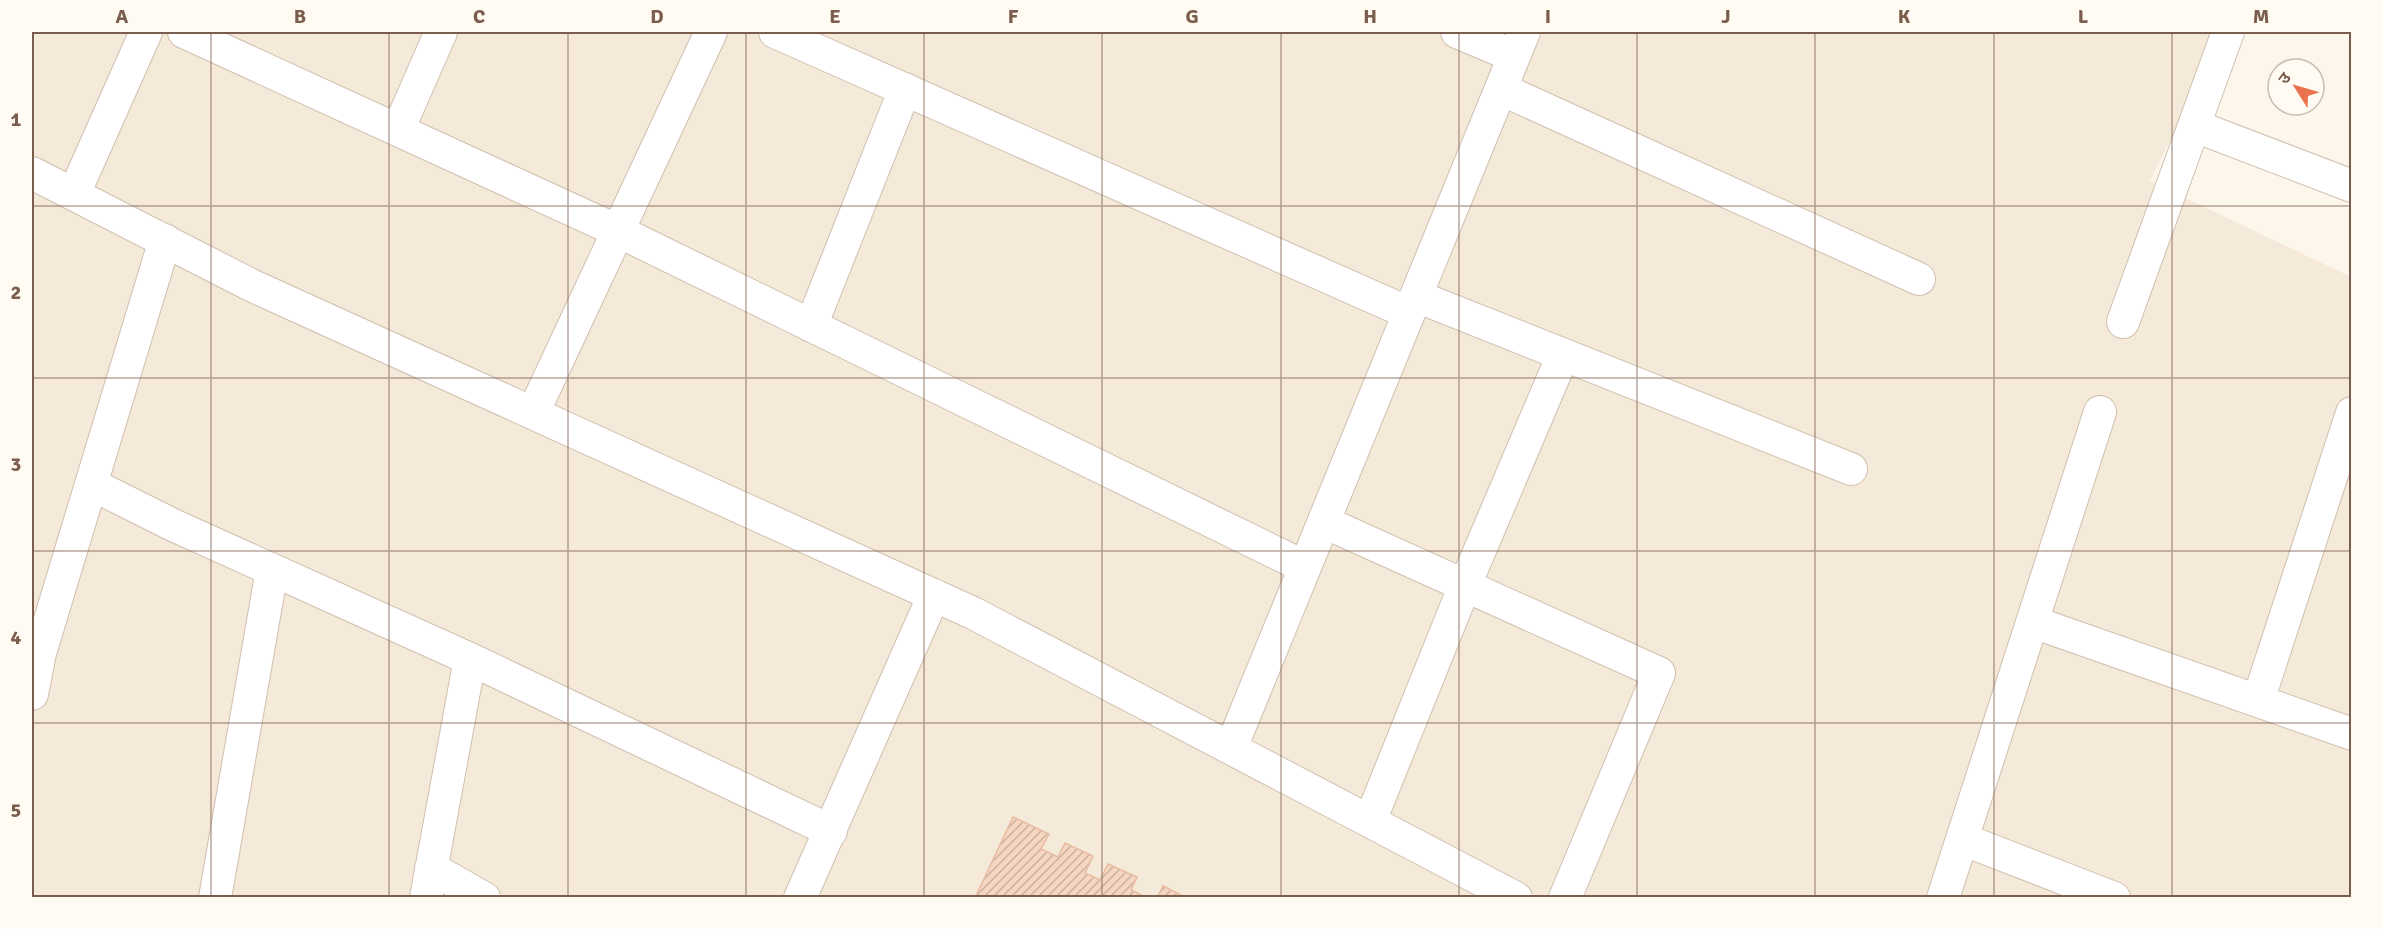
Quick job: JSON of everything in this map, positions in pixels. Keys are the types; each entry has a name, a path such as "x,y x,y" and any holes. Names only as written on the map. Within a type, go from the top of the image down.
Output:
{"street":[{"path":"74,194 146,32"},
{"path":"184,32 618,231 1305,567"},
{"path":"398,130 441,32"},
{"path":"533,413 711,32"},
{"path":"775,32 1412,304 1563,355 1851,469"},
{"path":"1231,748 1519,44 1457,32"},
{"path":"2123,322 2228,32"},
{"path":"811,326 905,89"},
{"path":"1501,89 1919,279"},
{"path":"2194,126 2352,186"},
{"path":"32,172 253,286 973,613 1516,897"},
{"path":"32,694 40,653 165,240"},
{"path":"1370,821 1465,585 1563,355"},
{"path":"1944,897 2100,412"},
{"path":"2258,701 2341,479 2352,412"},
{"path":"91,484 173,525 470,659 831,831"},
{"path":"1324,522 1659,673 1565,897"},
{"path":"215,897 272,570"},
{"path":"800,897 934,595"},
{"path":"2032,622 2352,734"},
{"path":"470,659 429,883 484,897"},
{"path":"1962,839 2114,897"}],"shaded area":[{"path":"32,32 2224,32 2150,181 2351,277 2351,897 32,897"}],"building":[{"path":"1013,817 1049,834 1041,849 1058,857 1065,843 1093,856 1085,873 1100,880 1108,864 1137,877 1131,890 1147,898 975,898"},
{"path":"1163,886 1187,898 1157,898"}]}
